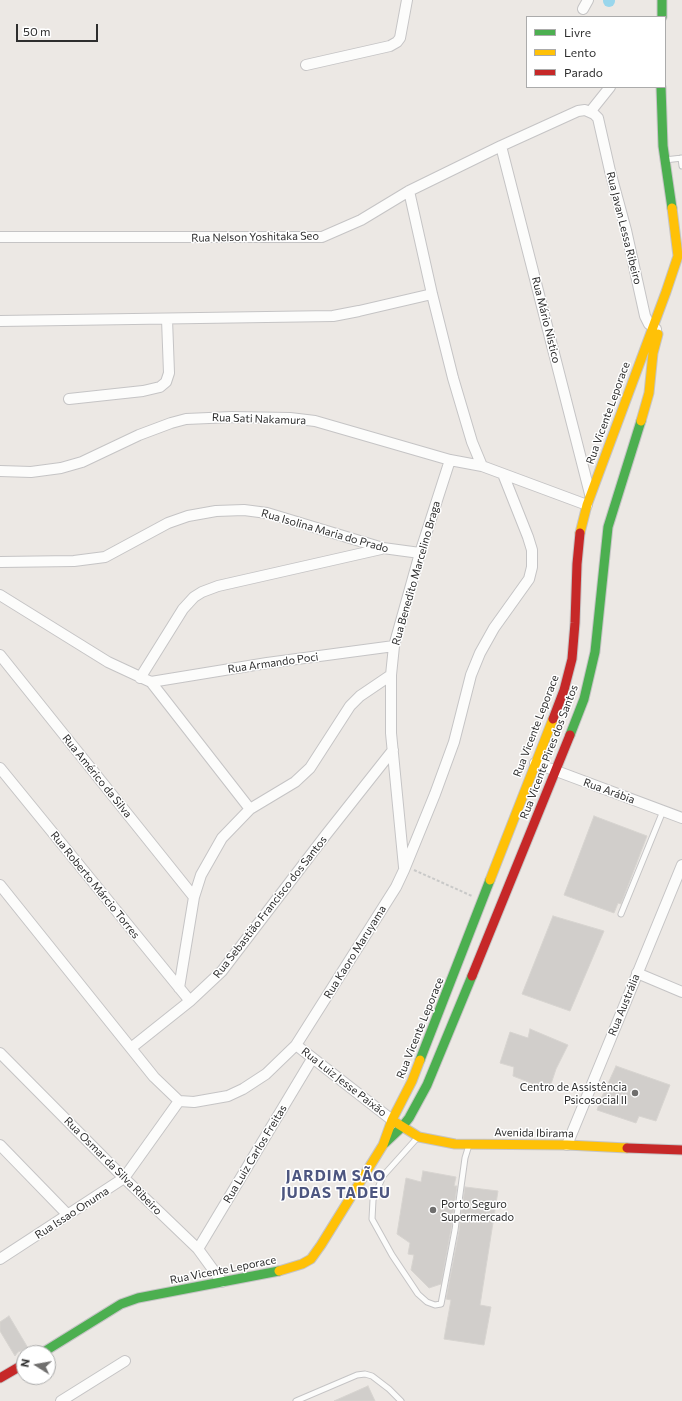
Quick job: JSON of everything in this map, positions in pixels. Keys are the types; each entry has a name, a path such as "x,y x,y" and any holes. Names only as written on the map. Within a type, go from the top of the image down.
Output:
{"main road":[{"path":"662,0 662,16"},
{"path":"661,88 665,160 668,185 679,234 680,256"},
{"path":"668,185 682,216"},
{"name":"Rua Vicente Leporace","path":"55,1345 121,1304 138,1298 272,1274 302,1264 311,1258 322,1245 383,1145 392,1120 412,1081 564,690 572,659 579,540 587,504 630,385 656,328 666,292 680,256"},
{"name":"Rua Vicente Pires dos Santos","path":"402,1127 409,1118 428,1082 556,772 584,699 593,661 608,527 649,393 656,328 675,294"},
{"path":"630,385 638,382 644,383 649,393"},
{"name":"Avenida Ibirama","path":"392,1120 419,1137 455,1144 567,1145 682,1150"},
{"name":"Rua Vicente Leporace","path":"383,1145 402,1127"},
{"path":"0,1378 16,1369"}],"street":[{"path":"306,65 390,46 397,42 400,38 407,0"},
{"path":"594,115 609,88"},
{"name":"Rua Nelson Yoshitaka Seo","path":"0,237 322,237 339,231 361,220 409,191 501,146 578,111 585,110 594,115"},
{"name":"Rua Javan Lessa Ribeiro","path":"594,115 626,230 644,316 647,321 656,328"},
{"name":"Rua Mário Nistico","path":"501,146 590,494"},
{"path":"409,191 432,294 464,417 482,466"},
{"path":"0,321 333,316 432,294"},
{"path":"69,399 143,391 160,387 166,382 169,373 167,319"},
{"name":"Rua Sati Nakamura","path":"0,471 31,472 61,468 82,462 139,435 171,422 186,419 205,417 290,418 316,421 450,460 482,466 587,504"},
{"name":"Rua Benedito Marcelino Braga","path":"405,868 391,720 391,675 394,646 420,553 450,460"},
{"name":"Rua Kaoro Maruyama","path":"179,1101 194,1102 228,1096 243,1089 266,1074 296,1045 385,905 405,868 454,742 471,675 494,628 529,579 532,567 532,550 528,537 503,474"},
{"name":"Rua Isolina Maria do Prado","path":"0,562 74,562 105,557 168,523 188,516 216,511 244,510 267,513 383,548 420,553"},
{"path":"344,536 347,542 347,556"},
{"path":"140,678 183,609 194,597 202,592 218,586 383,548"},
{"name":"Rua Armando Poci","path":"0,595 108,662 140,678 152,682 266,663 394,646"},
{"name":"Rua Américo da Silva","path":"0,655 194,898"},
{"path":"179,988 194,898 201,875 222,838 250,809 295,782 310,768 350,706 360,696 391,675"},
{"path":"152,682 250,809"},
{"name":"Rua Sebastião Francisco dos Santos","path":"131,1048 190,1001 222,971 393,750"},
{"name":"Rua Arábia","path":"535,764 682,818"},
{"name":"Rua Roberto Márcio Torres","path":"0,768 190,1001"},
{"name":"Rua Austrália","path":"567,1145 682,865"},
{"path":"0,885 154,1077 179,1101"},
{"path":"637,973 682,992"},
{"name":"Rua Luiz Jesse Paixão","path":"296,1045 392,1120"},
{"name":"Rua Osmar da Silva Ribeiro","path":"0,1053 124,1178 198,1249 222,1282"},
{"name":"Rua Luiz Carlos Freitas","path":"198,1249 312,1059"},
{"name":"Rua Issao Onuma","path":"0,1259 124,1178 179,1101"},
{"path":"0,1145 68,1215"},
{"path":"61,1401 125,1360"}],"lane":[{"path":"665,160 681,158 682,166"},
{"path":"620,914 663,811"},
{"path":"419,1137 383,1176 373,1200 372,1219 392,1255 418,1294 427,1302 435,1306 441,1304 455,1230 465,1158 470,1144"},
{"path":"296,1401 357,1375 365,1374 372,1376 389,1389 401,1401"}],"path":[{"path":"405,868 482,901"}],"building":[{"path":"594,816 647,836 621,904 618,903 614,913 564,895"},
{"path":"553,916 604,931 570,1011 522,994"},
{"path":"530,1029 568,1045 556,1069 549,1090 513,1076 514,1067 500,1063 510,1032 528,1038"},
{"name":"Centro de Assistência Psicosocial II","path":"616,1066 670,1085 656,1121 639,1116 636,1123 597,1110"},
{"name":"Porto Seguro Supermercado","path":"423,1171 456,1177 454,1186 457,1186 441,1284 429,1288 411,1270 414,1255 408,1254 410,1243 397,1234 406,1178 421,1182"},
{"path":"465,1187 498,1191 480,1305 491,1307 484,1345 444,1339 451,1300 446,1299 459,1231"},
{"path":"9,1316 26,1345 16,1345 15,1356 0,1331 0,1322"},
{"path":"368,1386 375,1401 334,1401"}],"traffic: fast":[{"path":"662,0 662,16"},
{"path":"661,88 663,146 672,208"},
{"path":"570,735 584,699 595,652 608,527 641,421"},
{"path":"420,1060 490,880"},
{"path":"385,1143 409,1118 427,1085 472,976"},
{"path":"55,1345 121,1304 138,1298 279,1271"}],"traffic: slow":[{"path":"580,533 587,505 678,256 672,208"},
{"path":"641,421 649,393 653,353 658,334"},
{"path":"490,880 553,719"},
{"path":"279,1271 302,1264 311,1259 321,1245 383,1145 392,1120 412,1081 420,1060"},
{"path":"395,1122 419,1137 455,1144 567,1145 627,1148"}],"traffic: jam":[{"path":"553,719 564,690 572,659 580,533"},
{"path":"472,976 570,735"},
{"path":"627,1148 682,1150"},
{"path":"0,1378 16,1369"}],"place":[{"name":"Centro de Assistência Psicosocial II","path":"635,1093"},
{"name":"Porto Seguro Supermercado","path":"433,1210"}],"district":[{"name":"JARDIM SÃO JUDAS TADEU","path":"336,1184"}]}
